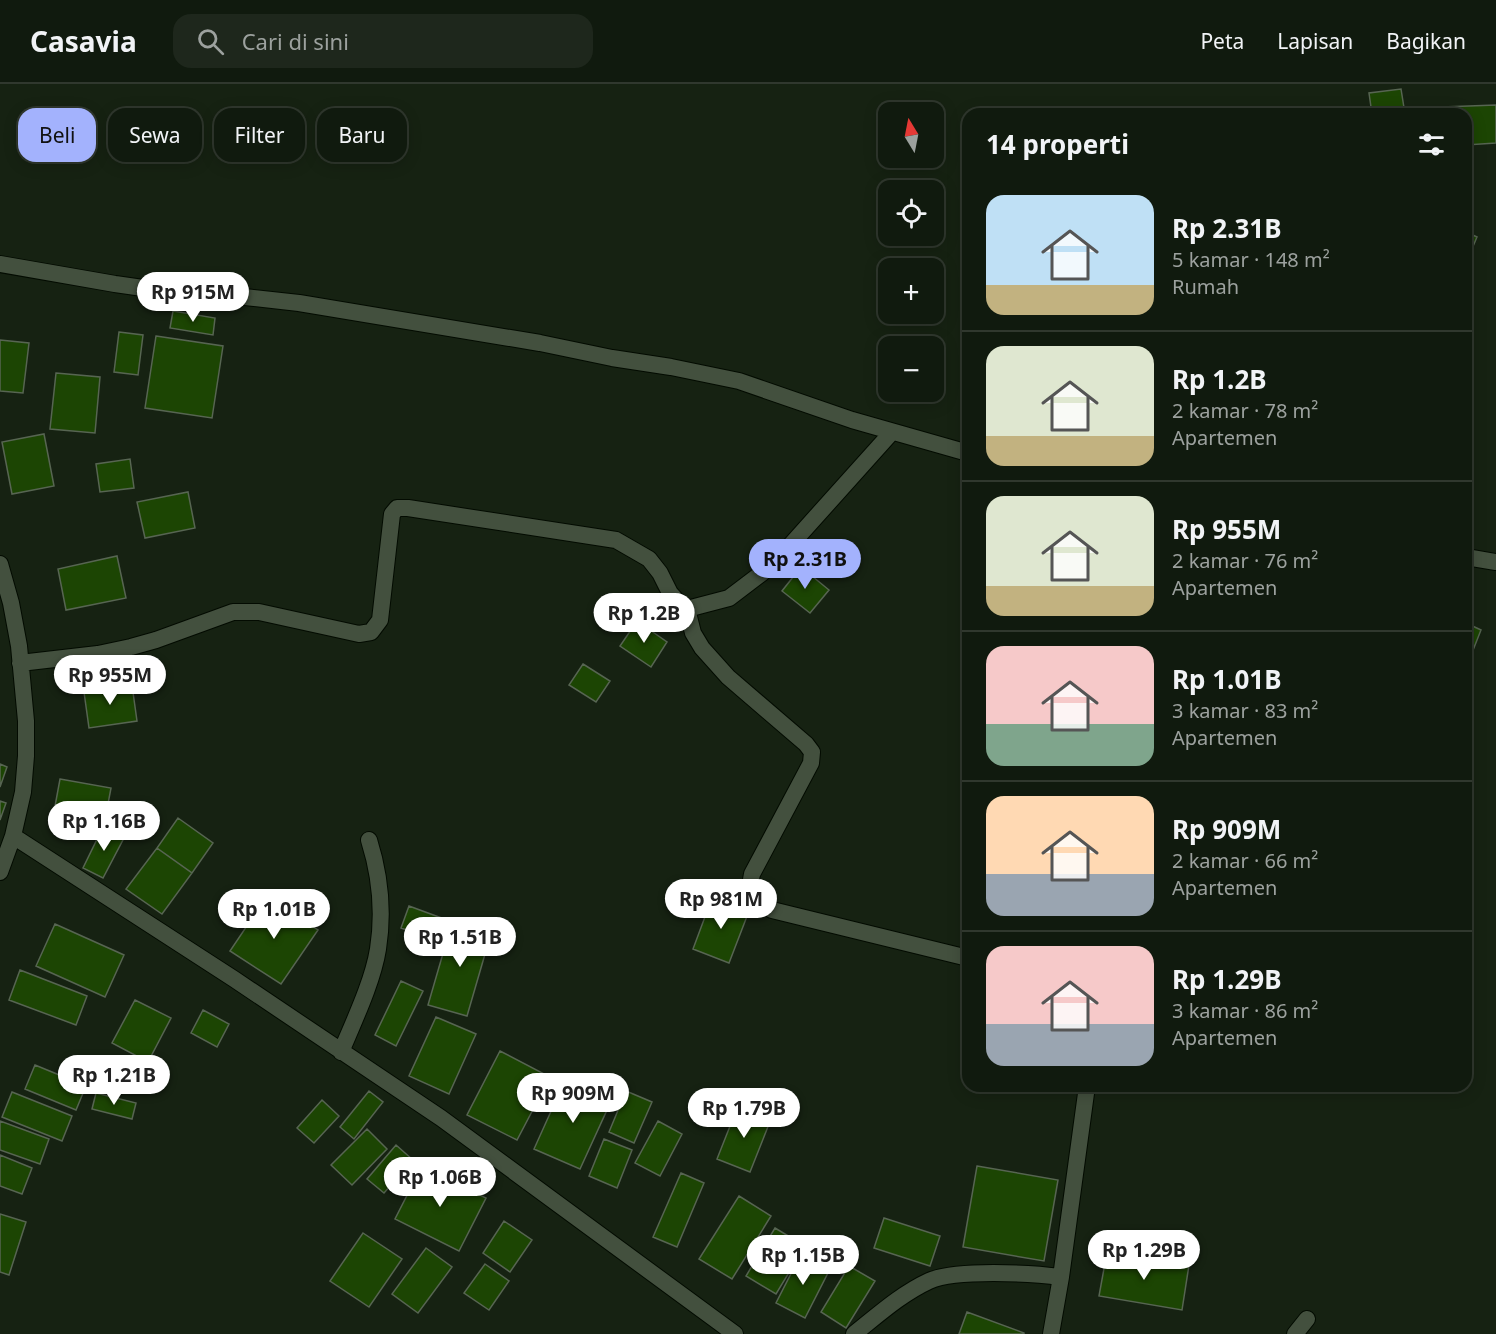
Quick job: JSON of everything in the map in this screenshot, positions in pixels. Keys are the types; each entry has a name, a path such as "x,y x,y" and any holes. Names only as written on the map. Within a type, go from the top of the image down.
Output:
{"street":[{"path":"0,264 178,293 299,303 671,367 740,381 892,432 962,451"},
{"path":"687,609 729,598 762,573 787,549 892,432"},
{"path":"20,663 98,654 131,647 233,612 259,612 359,633 371,632 380,620 392,514 397,508 616,540 649,559 660,573 670,593 687,609 693,633 702,648 728,677 806,744 812,752 811,763 752,874 750,883 755,897 772,910 962,957"},
{"path":"1472,558 1496,562"},
{"path":"0,564 19,646 26,721 23,792 13,836 0,872"},
{"path":"13,836 234,979 441,1118 735,1334"},
{"path":"340,1052 359,1009 378,950 380,910 378,869 369,840"},
{"path":"1051,1334 1087,1092"},
{"path":"854,1334 905,1293 931,1280 949,1275 1030,1274 1061,1277"},
{"path":"1295,1334 1307,1319"}],"building":[{"path":"1401,89 1404,108 1371,108 1369,93"},
{"path":"1496,105 1496,143 1472,145 1472,108 1442,107"},
{"path":"1472,235 1477,237 1472,249"},
{"path":"173,311 215,318 213,335 170,328"},
{"path":"119,332 143,335 138,375 114,372"},
{"path":"156,336 223,346 212,418 145,408"},
{"path":"0,340 29,343 23,393 0,391"},
{"path":"56,373 100,377 95,433 50,429"},
{"path":"44,434 54,486 12,494 2,442"},
{"path":"130,459 134,488 100,492 96,464"},
{"path":"188,492 195,528 145,538 137,502"},
{"path":"117,556 126,598 66,610 58,569"},
{"path":"801,567 829,590 810,613 782,591"},
{"path":"631,596 664,604 659,623 627,614"},
{"path":"637,621 667,642 651,667 620,646"},
{"path":"1472,626 1481,630 1472,653"},
{"path":"583,664 610,681 596,702 569,685"},
{"path":"132,685 137,721 89,728 84,692"},
{"path":"0,764 7,767 0,787"},
{"path":"60,779 111,788 104,825 53,817"},
{"path":"0,801 6,803 0,820"},
{"path":"178,818 213,843 192,873 157,848"},
{"path":"104,825 125,836 103,878 83,868"},
{"path":"157,848 192,873 162,914 126,889"},
{"path":"267,896 318,930 281,984 230,951"},
{"path":"712,898 749,911 729,963 693,949"},
{"path":"409,906 447,920 438,941 401,928"},
{"path":"453,919 492,930 467,1016 428,1005"},
{"path":"55,924 124,955 105,997 36,966"},
{"path":"20,970 87,996 76,1025 9,1000"},
{"path":"401,981 423,991 396,1046 375,1035"},
{"path":"135,1000 171,1018 148,1062 112,1043"},
{"path":"203,1010 229,1024 217,1047 191,1033"},
{"path":"436,1017 476,1034 449,1094 409,1076"},
{"path":"500,1051 550,1077 517,1140 467,1115"},
{"path":"35,1065 86,1086 76,1110 25,1089"},
{"path":"566,1078 612,1099 580,1169 534,1149"},
{"path":"369,1091 383,1102 354,1139 340,1127"},
{"path":"626,1091 652,1102 634,1143 609,1132"},
{"path":"12,1092 72,1116 62,1141 2,1117"},
{"path":"96,1093 136,1103 132,1119 92,1109"},
{"path":"322,1100 339,1116 314,1143 297,1128"},
{"path":"738,1106 771,1119 750,1172 717,1159"},
{"path":"0,1121 49,1139 40,1164 0,1150"},
{"path":"658,1121 682,1134 660,1176 635,1163"},
{"path":"367,1129 387,1149 352,1185 331,1165"},
{"path":"604,1139 632,1150 617,1188 589,1176"},
{"path":"396,1145 413,1160 384,1193 367,1179"},
{"path":"0,1155 32,1168 22,1194 0,1186"},
{"path":"422,1166 486,1198 459,1251 395,1219"},
{"path":"977,1166 1058,1180 1044,1261 963,1247"},
{"path":"681,1173 704,1183 677,1247 653,1237"},
{"path":"739,1196 771,1216 732,1279 699,1259"},
{"path":"0,1214 26,1222 9,1275 0,1272"},
{"path":"884,1218 940,1236 930,1266 874,1248"},
{"path":"504,1221 532,1240 510,1272 483,1253"},
{"path":"775,1228 805,1246 776,1294 746,1276"},
{"path":"363,1233 402,1259 369,1307 330,1281"},
{"path":"426,1248 452,1267 418,1313 392,1294"},
{"path":"1107,1252 1189,1265 1182,1310 1099,1296"},
{"path":"801,1254 830,1269 805,1318 776,1303"},
{"path":"485,1264 509,1281 489,1310 464,1293"},
{"path":"849,1266 875,1281 846,1328 821,1312"},
{"path":"967,1312 1024,1333 1024,1334 959,1334"}]}
